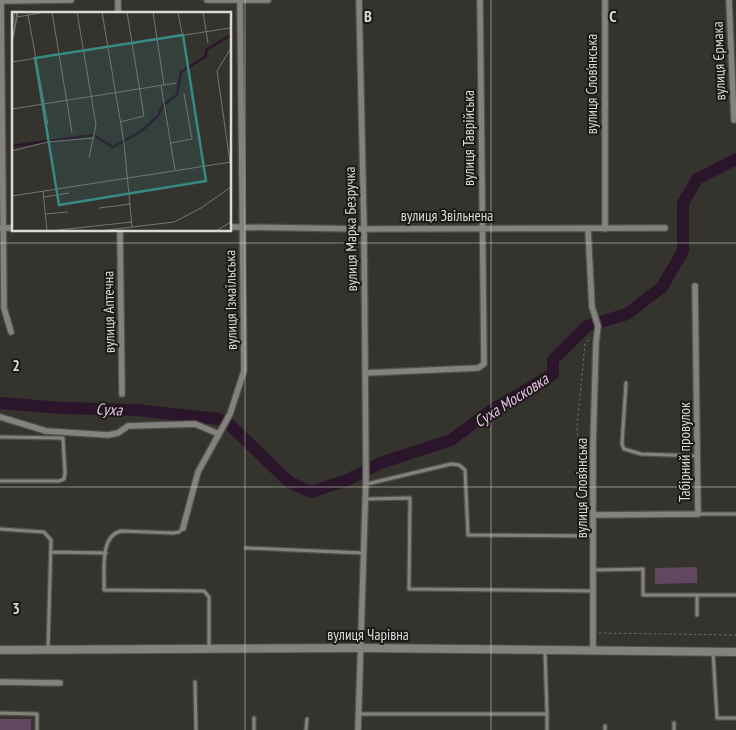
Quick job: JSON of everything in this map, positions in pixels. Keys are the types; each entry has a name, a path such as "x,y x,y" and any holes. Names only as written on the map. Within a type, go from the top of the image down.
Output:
{"street":[{"path":"12,332 4,308 1,1 71,0"},
{"path":"207,0 268,0"},
{"name":"вулиця Ізмаїльська","path":"183,528 191,490 198,472 230,414 244,371 240,0"},
{"name":"вулиця Марка Безручка","path":"359,0 364,229 365,481"},
{"name":"вулиця Таврійська","path":"365,373 483,366 480,0"},
{"name":"вулиця Слов’янська","path":"605,0 605,229"},
{"name":"вулиця Єрмака","path":"730,0 734,120"},
{"name":"вулиця Звільнена","path":"231,227 364,229 665,228"},
{"name":"вулиця Слов’янська","path":"588,229 592,306 598,326 593,446 595,570 593,650"},
{"name":"вулиця Аптечна","path":"120,231 122,394"},
{"name":"Табірний провулок","path":"594,514 698,514 695,286"},
{"path":"0,417 40,430 63,435 108,435 118,433 128,426 195,424 219,434"},
{"path":"358,730 362,648 365,481"},
{"name":"вулиця Чарівна","path":"0,650 362,648 736,652"},
{"path":"0,682 60,683"}],"lane":[{"path":"626,383 622,444 624,449 641,454 698,456"},
{"path":"0,437 63,435 65,473 64,478 58,481 0,481"},
{"path":"365,481 451,464 459,465 465,470 468,535 594,536"},
{"path":"365,499 410,498 409,589 594,591"},
{"path":"698,514 736,514"},
{"path":"183,528 179,532 173,533 121,531 114,533 108,538 104,590 204,591 208,593 209,649"},
{"path":"0,529 44,532 51,540 48,650"},
{"path":"246,548 364,552"},
{"path":"51,552 106,553"},
{"path":"595,570 643,569 643,595 736,594"},
{"path":"697,594 697,615"},
{"path":"545,651 547,730"},
{"path":"713,651 717,718 736,718"},
{"path":"195,682 196,730"},
{"path":"0,713 37,714 37,730"},
{"path":"359,714 547,714"},
{"path":"254,718 254,730"},
{"path":"306,730 307,719"},
{"path":"674,723 674,730"}],"path":[{"path":"584,536 584,482 581,475 577,427 585,344 593,332"},
{"path":"594,633 736,635"}],"shaded area":[{"path":"697,567 697,583 655,584 655,568"},
{"path":"0,719 31,719 31,730 0,730"}],"waterway":[{"name":"Суха Московка","path":"229,424 289,482 311,492 347,480 380,463 451,440 490,411 553,374 553,360 587,326 627,314 662,287 683,251 683,203 697,179 736,159"},
{"name":"Суха","path":"0,403 62,408 136,410 219,419"}]}
